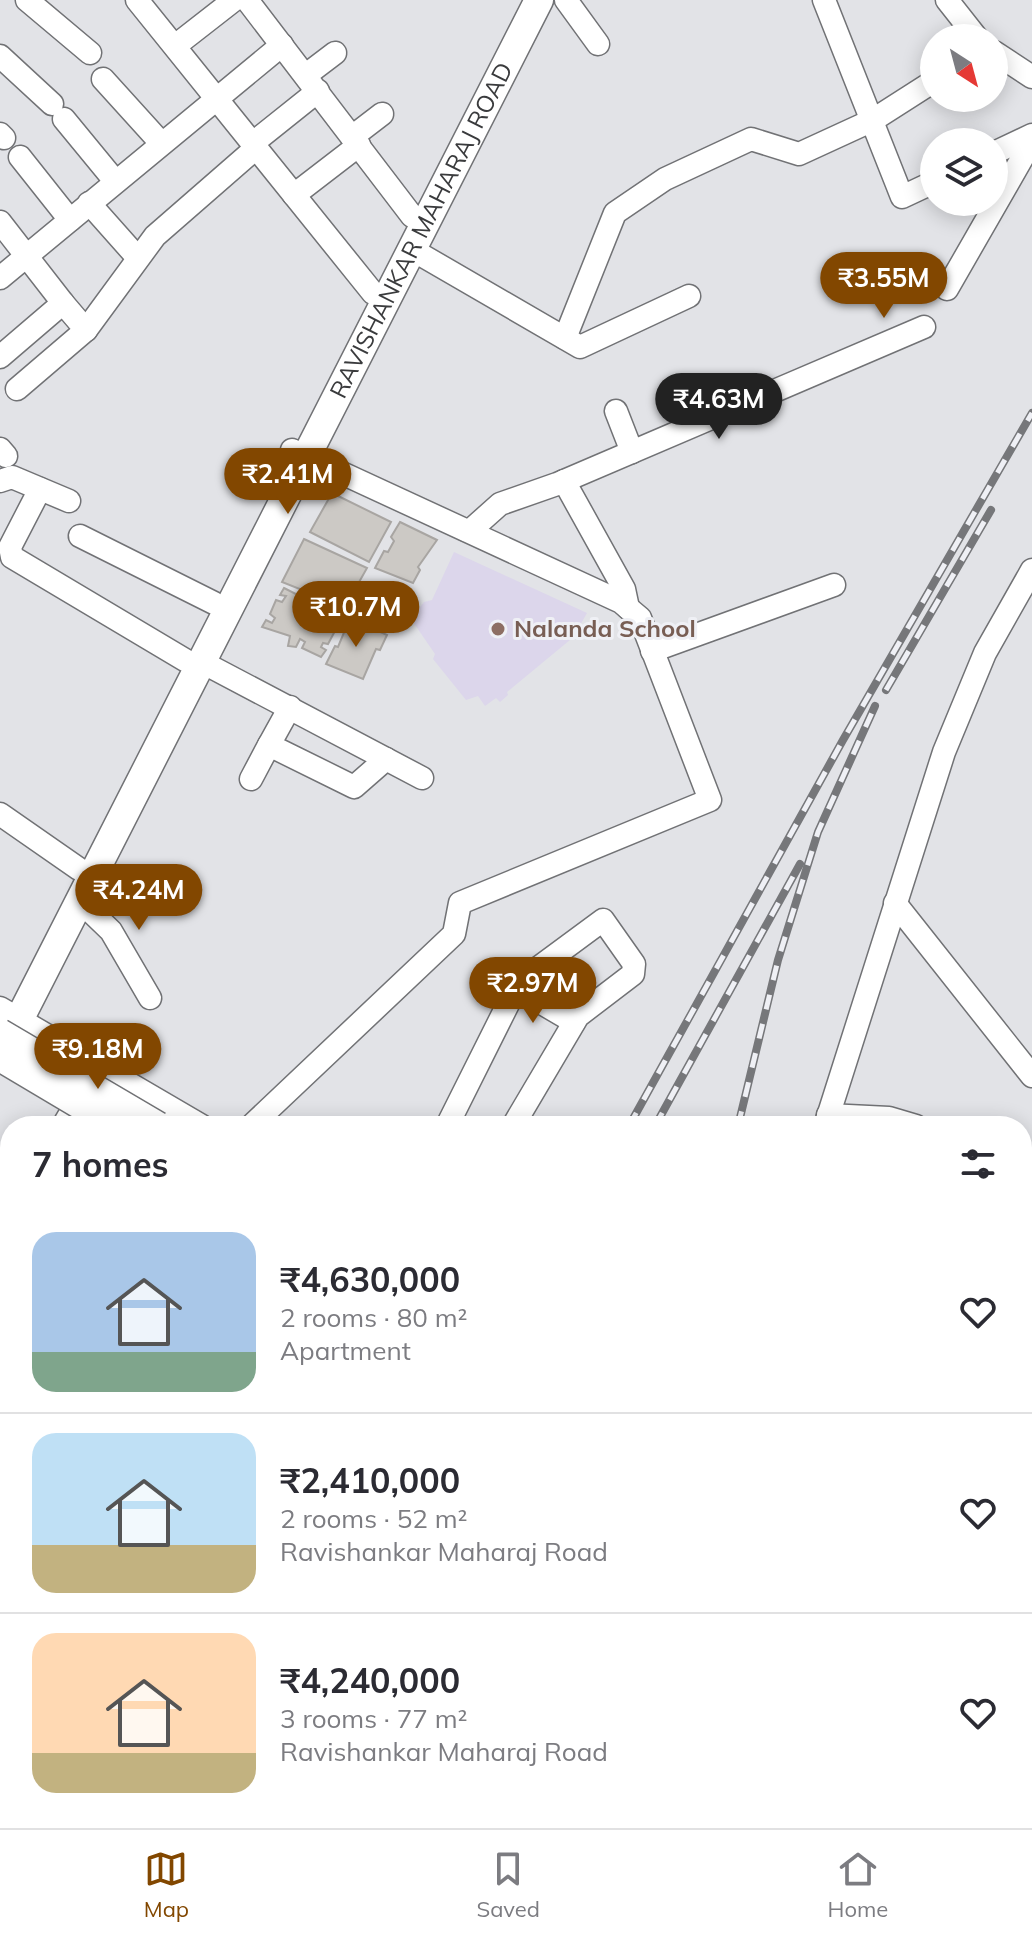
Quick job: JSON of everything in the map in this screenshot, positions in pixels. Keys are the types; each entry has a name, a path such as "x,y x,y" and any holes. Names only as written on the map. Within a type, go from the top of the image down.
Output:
{"main road":[{"name":"RAVISHANKAR MAHARAJ ROAD","path":"6,1018 79,869 192,661 379,296 412,216 523,0"},
{"name":"RAVISHANKAR MAHARAJ ROAD","path":"379,296 411,249 539,0"},
{"name":"RAVISHANKAR MAHARAJ ROAD","path":"6,1018 81,902 192,661 214,603 299,453"},
{"path":"6,1018 144,1116"},
{"path":"3,1069 96,1116"}],"street":[{"path":"27,0 90,53"},
{"path":"137,0 379,296"},
{"path":"175,46 234,0"},
{"path":"247,0 412,216"},
{"path":"566,0 598,44"},
{"path":"824,0 902,197 920,189"},
{"path":"947,0 966,24"},
{"path":"0,278 282,45"},
{"path":"17,389 86,330 155,236 254,146 335,53"},
{"path":"0,56 58,112 115,181"},
{"path":"1008,61 1032,77"},
{"path":"103,79 161,143"},
{"path":"565,338 615,213 665,179 751,139 799,154 873,120 920,90"},
{"path":"294,195 382,114"},
{"path":"1008,147 1032,138"},
{"path":"947,289 1032,138"},
{"path":"20,157 70,220"},
{"path":"89,203 137,257"},
{"path":"0,222 86,330"},
{"path":"411,249 580,347 689,296"},
{"path":"0,357 63,303"},
{"path":"466,530 472,529 500,504 564,481 924,327"},
{"path":"616,411 632,452"},
{"path":"262,1116 454,934 460,903 710,800 640,618 628,608 299,453"},
{"path":"0,481 12,477 69,501"},
{"path":"564,481 624,589 628,608"},
{"path":"40,489 10,547 12,557 192,661 290,707 422,778"},
{"path":"80,536 214,603"},
{"path":"828,1116 944,752 985,653 1032,570"},
{"path":"652,651 834,585"},
{"path":"1016,598 1032,615"},
{"path":"251,779 290,707"},
{"path":"269,745 354,787 386,759"},
{"path":"0,814 79,869"},
{"path":"81,902 111,931 150,998"},
{"path":"895,903 1032,1076"},
{"path":"452,1116 519,982 597,922 609,924 635,969 574,1022 519,1116"},
{"path":"516,988 574,1022"},
{"path":"61,1116 3,1069 6,1018 184,1116"}],"shaded area":[{"name":"Nalanda School","path":"454,552 587,613 579,627 582,630 507,692 508,695 500,702 496,698 485,706 478,696 466,700 433,659 435,654 411,619 424,602 432,600"}],"building":[{"path":"332,493 391,522 369,562 310,532"},
{"path":"400,522 437,540 418,567 420,570 413,583 375,568 384,551 388,552 394,541 391,537"},
{"path":"304,539 367,568 345,607 282,582"},
{"path":"284,588 300,596 297,600 303,604 306,599 317,604 314,609 320,611 322,607 342,616 337,625 332,623 330,628 336,629 328,644 323,643 321,647 326,650 321,657 302,648 305,642 300,639 296,647 288,646 290,636 262,627 266,620 272,623 275,618 270,614 276,600 282,602 286,596 280,595"},
{"path":"350,618 387,635 380,650 376,649 363,679 326,664 335,646 338,647"}],"railway":[{"path":"635,1116 843,740 1032,413"},
{"path":"886,690 991,510"},
{"path":"740,1116 778,960 818,832 875,706"},
{"path":"661,1116 800,864"}],"place":[{"name":"Nalanda School","path":"498,629"}]}
